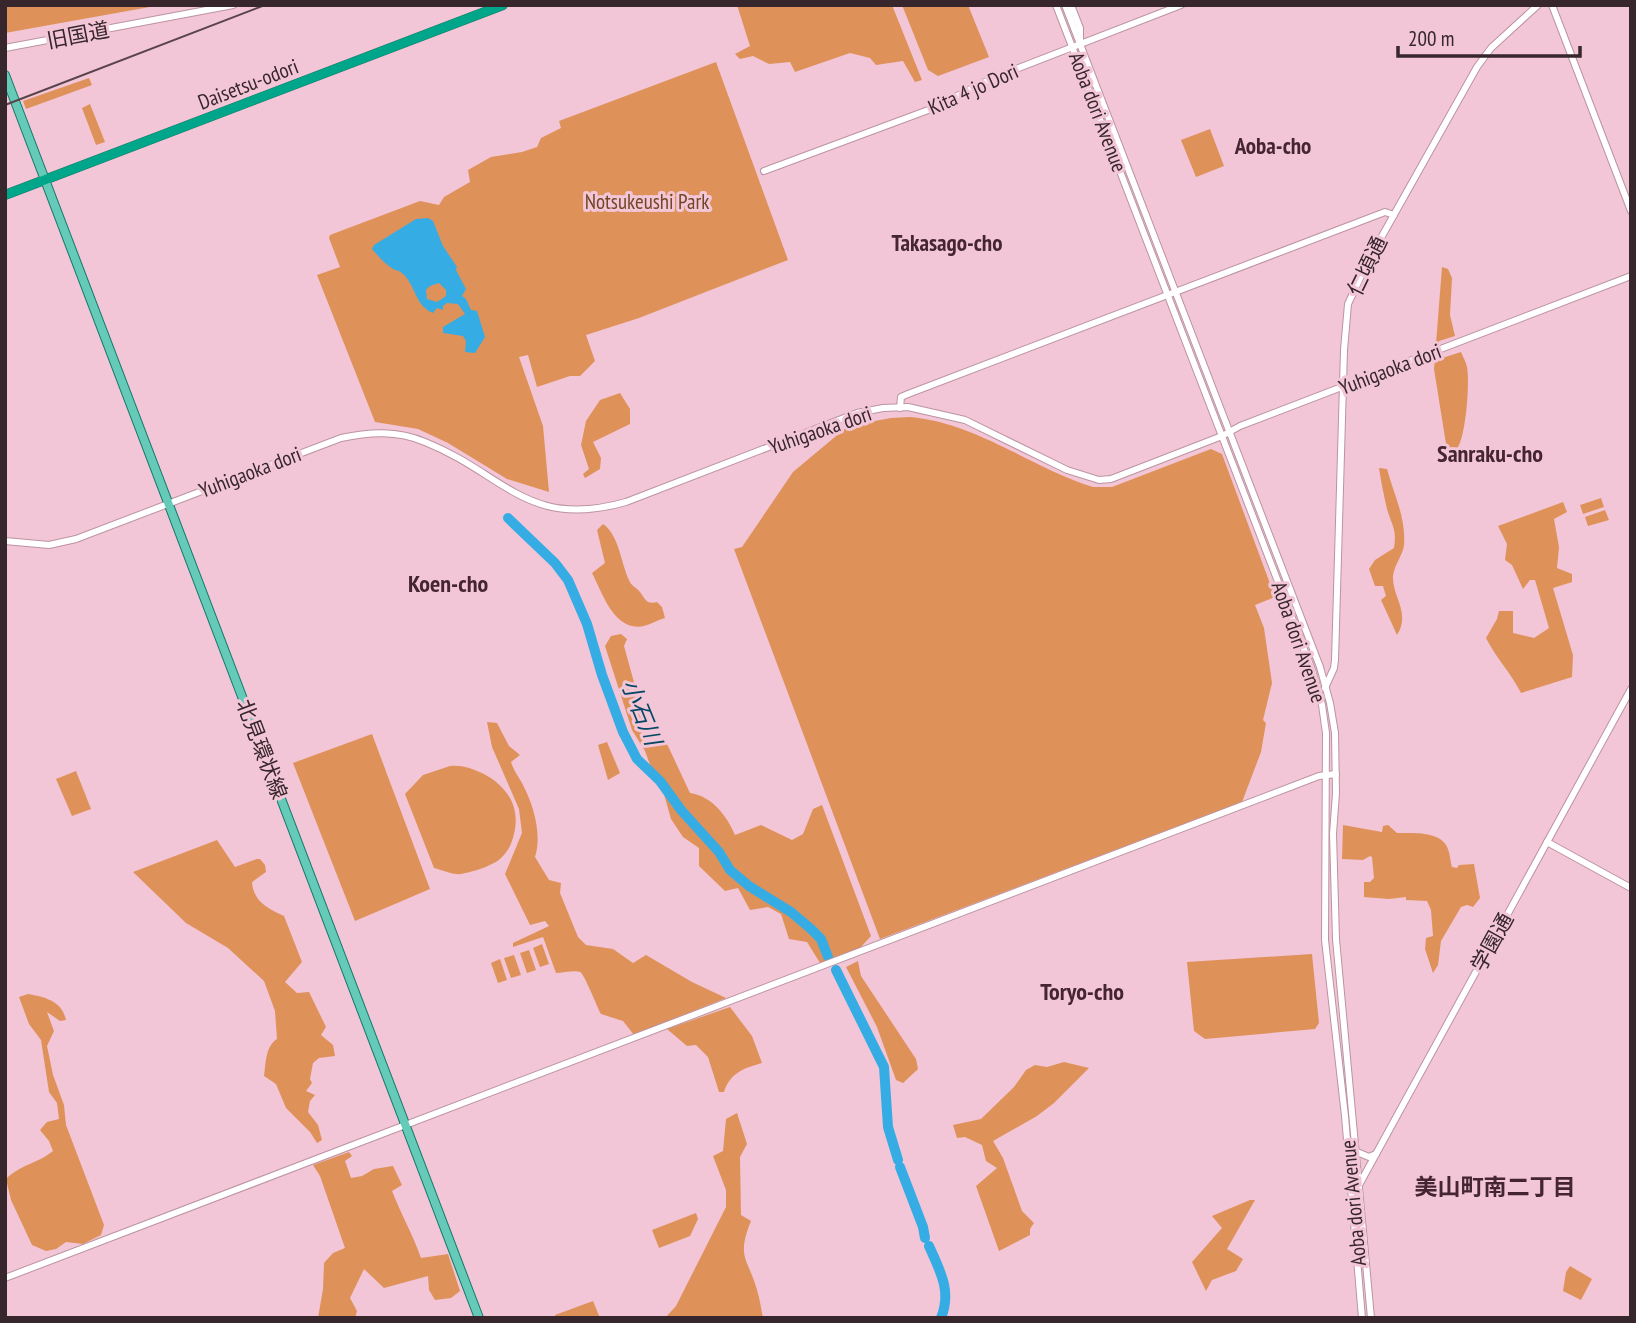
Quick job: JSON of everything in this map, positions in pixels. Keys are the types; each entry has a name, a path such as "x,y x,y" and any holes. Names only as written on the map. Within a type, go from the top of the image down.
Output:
{"highway":[{"name":"Daisetsu-odori","path":"5,195 503,5"}],"main road":[{"name":"北見環状線","path":"5,75 479,1318"}],"street":[{"name":"旧国道","path":"5,48 233,5"},
{"name":"Aoba dori Avenue","path":"1056,5 1077,46 1172,293 1312,670 1320,700 1326,733 1327,775 1325,940 1353,1195 1362,1318"},
{"path":"1065,5 1077,46"},
{"path":"1071,5 1080,29 1077,46"},
{"name":"Kita 4 jo Dori","path":"764,171 931,109 993,78 1181,5"},
{"name":"仁頃通","path":"1320,700 1335,660 1342,388 1348,304 1368,261 1477,67 1491,48 1538,5"},
{"path":"1552,5 1631,211"},
{"path":"900,408 901,397 908,394 1385,212 1394,215"},
{"name":"Yuhigaoka dori","path":"5,541 49,545 63,542 341,438 382,432 424,441 531,502 552,507 596,509 626,502 857,413 900,408 933,412 965,421 1087,478 1111,479 1631,276"},
{"name":"Aoba dori Avenue","path":"1172,293 1230,432 1320,667 1335,733 1333,844 1336,939 1371,1318"},
{"name":"学園通","path":"1353,1195 1631,690"},
{"path":"5,1278 1327,775 1336,774"},
{"path":"1547,842 1631,888"},
{"path":"1357,1152 1369,1157 1376,1154"}],"green space":[{"path":"5,5 161,5 5,33"},
{"path":"737,5 892,5 922,80 915,82 903,61 876,65 870,58 850,53 795,72 790,62 769,64 753,56 740,59 735,54 750,46"},
{"path":"902,5 968,5 989,57 938,76 928,70"},
{"name":"Notsukeushi Park","path":"716,62 788,260 639,318 586,335 595,361 580,376 570,376 537,387 528,355 519,357 543,426 549,492 507,479 448,443 418,429 375,422 317,275 340,267 330,235 420,201 439,205 444,197 470,182 468,170 491,157 537,147 541,138 561,128 559,121"},
{"path":"89,78 92,85 26,109 23,101"},
{"path":"90,104 105,142 96,145 82,108"},
{"path":"1210,129 1224,166 1196,177 1181,140"},
{"path":"1442,267 1448,269 1452,278 1450,315 1455,336 1439,341 1439,359 1461,352 1468,375 1463,433 1457,449 1450,452 1447,450 1434,369"},
{"path":"620,393 630,409 630,424 593,442 601,458 600,469 585,478 583,474 589,469 581,445 586,421 600,400"},
{"path":"910,417 958,428 1093,487 1112,487 1211,449 1222,454 1275,597 1255,605 1264,628 1272,683 1263,720 1266,723 1261,752 1242,802 880,939 734,549 742,547 793,472 848,426"},
{"path":"1379,468 1387,469 1403,525 1403,549 1393,576 1402,612 1401,627 1397,635 1381,600 1386,596 1383,586 1375,586 1369,569 1375,560 1394,548 1395,542"},
{"path":"1601,498 1604,507 1583,514 1580,505"},
{"path":"1563,502 1567,512 1554,519 1559,547 1557,568 1572,574 1572,582 1553,588 1573,655 1572,677 1521,693 1486,638 1499,611 1513,611 1513,633 1534,638 1549,628 1535,580 1530,580 1523,589 1512,565 1505,560 1507,544 1498,526"},
{"path":"1605,510 1609,520 1588,526 1585,517"},
{"path":"603,524 613,535 630,582 647,601 657,602 662,607 665,618 644,626 634,626 617,617 605,601 592,573 605,563 597,530"},
{"path":"621,634 627,639 624,646 645,722 658,732 668,746 690,793 705,798 718,808 735,835 761,825 792,840 803,834 813,809 822,805 871,936 860,948 820,963 807,942 789,939 781,914 768,907 750,910 738,888 725,891 699,866 699,848 683,837 671,819 662,787 632,730 605,646 611,636"},
{"path":"487,722 497,723 509,746 520,755 511,762 534,812 538,840 535,857 549,880 561,883 560,893 578,937 586,945 613,949 633,963 646,955 726,998 634,1035 623,1021 601,1014 580,972 556,973 543,937 513,947 513,943 549,926 545,921 530,925 505,874 522,833 519,809 492,747"},
{"path":"372,734 430,889 355,921 293,763"},
{"path":"607,742 620,773 608,780 598,745"},
{"path":"450,766 466,767 491,778 505,790 515,814 513,837 503,856 488,866 461,874 434,868 405,794 423,775"},
{"path":"76,771 91,809 72,816 56,779"},
{"path":"1343,825 1382,832 1383,826 1388,825 1397,833 1431,835 1446,845 1452,867 1474,864 1480,898 1473,907 1461,907 1441,941 1438,965 1433,973 1425,949 1426,938 1433,936 1431,910 1427,901 1406,900 1406,897 1364,897 1364,882 1370,882 1374,878 1372,857 1363,860 1342,859"},
{"path":"217,840 235,867 257,859 265,865 266,872 252,882 253,889 258,899 267,907 284,916 302,962 285,982 297,993 309,992 326,1027 321,1035 333,1045 335,1056 319,1058 313,1063 310,1079 312,1083 306,1091 315,1095 310,1101 308,1112 318,1125 322,1140 317,1143 286,1108 276,1084 264,1076 268,1051 277,1039 275,1011 264,981 228,948 186,923 133,872"},
{"path":"542,944 549,964 540,967 533,948"},
{"path":"529,950 536,970 527,973 520,953"},
{"path":"1312,954 1319,1023 1315,1029 1205,1039 1194,1031 1187,962"},
{"path":"514,955 521,975 511,978 504,958"},
{"path":"500,959 507,980 498,983 491,963"},
{"path":"858,961 861,976 916,1059 918,1069 903,1083 896,1080 877,1027 846,967"},
{"path":"28,994 57,1004 66,1020 60,1021 47,1012 54,1031 47,1046 53,1075 64,1105 66,1125 104,1225 101,1235 83,1244 66,1242 56,1249 46,1251 32,1245 11,1200 6,1179 17,1170 53,1151 40,1130 47,1122 59,1119 57,1103 49,1092 41,1040 29,1024 19,997"},
{"path":"730,1007 752,1036 762,1063 739,1072 730,1080 724,1092 719,1092 708,1057 696,1045 687,1046 667,1029"},
{"path":"1064,1062 1089,1068 1037,1116 993,1141 1003,1158 1022,1211 1034,1223 1030,1235 999,1251 976,1186 997,1168 986,1161 982,1145 965,1137 957,1138 953,1125 981,1119 1014,1087 1026,1070 1035,1065 1047,1067"},
{"path":"737,1113 747,1144 740,1157 741,1215 751,1221 744,1251 763,1318 665,1318 676,1306 726,1207 726,1190 713,1156 723,1151 726,1119"},
{"path":"349,1152 352,1156 345,1161 351,1178 362,1176 374,1169 393,1166 402,1185 392,1191 421,1258 448,1254 460,1291 451,1298 435,1300 429,1290 428,1276 384,1288 364,1269 350,1298 357,1311 355,1318 318,1318 324,1263 333,1253 345,1248 320,1176 313,1165"},
{"path":"1255,1200 1227,1249 1243,1259 1236,1271 1212,1280 1206,1291 1192,1262 1222,1228 1212,1216"},
{"path":"696,1213 698,1219 690,1236 659,1248 652,1230"},
{"path":"1570,1266 1592,1279 1581,1300 1563,1291 1566,1272"},
{"path":"593,1301 600,1318 556,1318 555,1315"}],"water":[{"path":"428,218 433,221 466,289 462,296 471,310 477,311 485,337 475,353 465,352 466,341 463,336 443,333 443,327 465,314 458,304 447,303 443,310 437,308 433,313 427,310 403,274 387,265 372,249 374,245 416,219","holes":["439,283 446,290 446,296 437,302 427,299 426,290 430,286"]}],"waterway":[{"name":"小石川","path":"508,518 555,563 568,580 587,624 623,732 637,759 660,781 681,810 719,852 730,870 811,929 821,939 828,957"},
{"name":"小石川","path":"836,970 884,1067 888,1127 898,1160"},
{"name":"小石川","path":"900,1167 925,1238"},
{"name":"小石川","path":"929,1246 945,1290 941,1318"}],"railway":[{"path":"5,105 265,5"}],"district":[{"name":"Aoba-cho","path":"1273,145"},
{"name":"Takasago-cho","path":"947,242"},
{"name":"Sanraku-cho","path":"1490,453"},
{"name":"Koen-cho","path":"448,583"},
{"name":"Toryo-cho","path":"1082,991"},
{"name":"美山町南二丁目","path":"1495,1186"}]}
